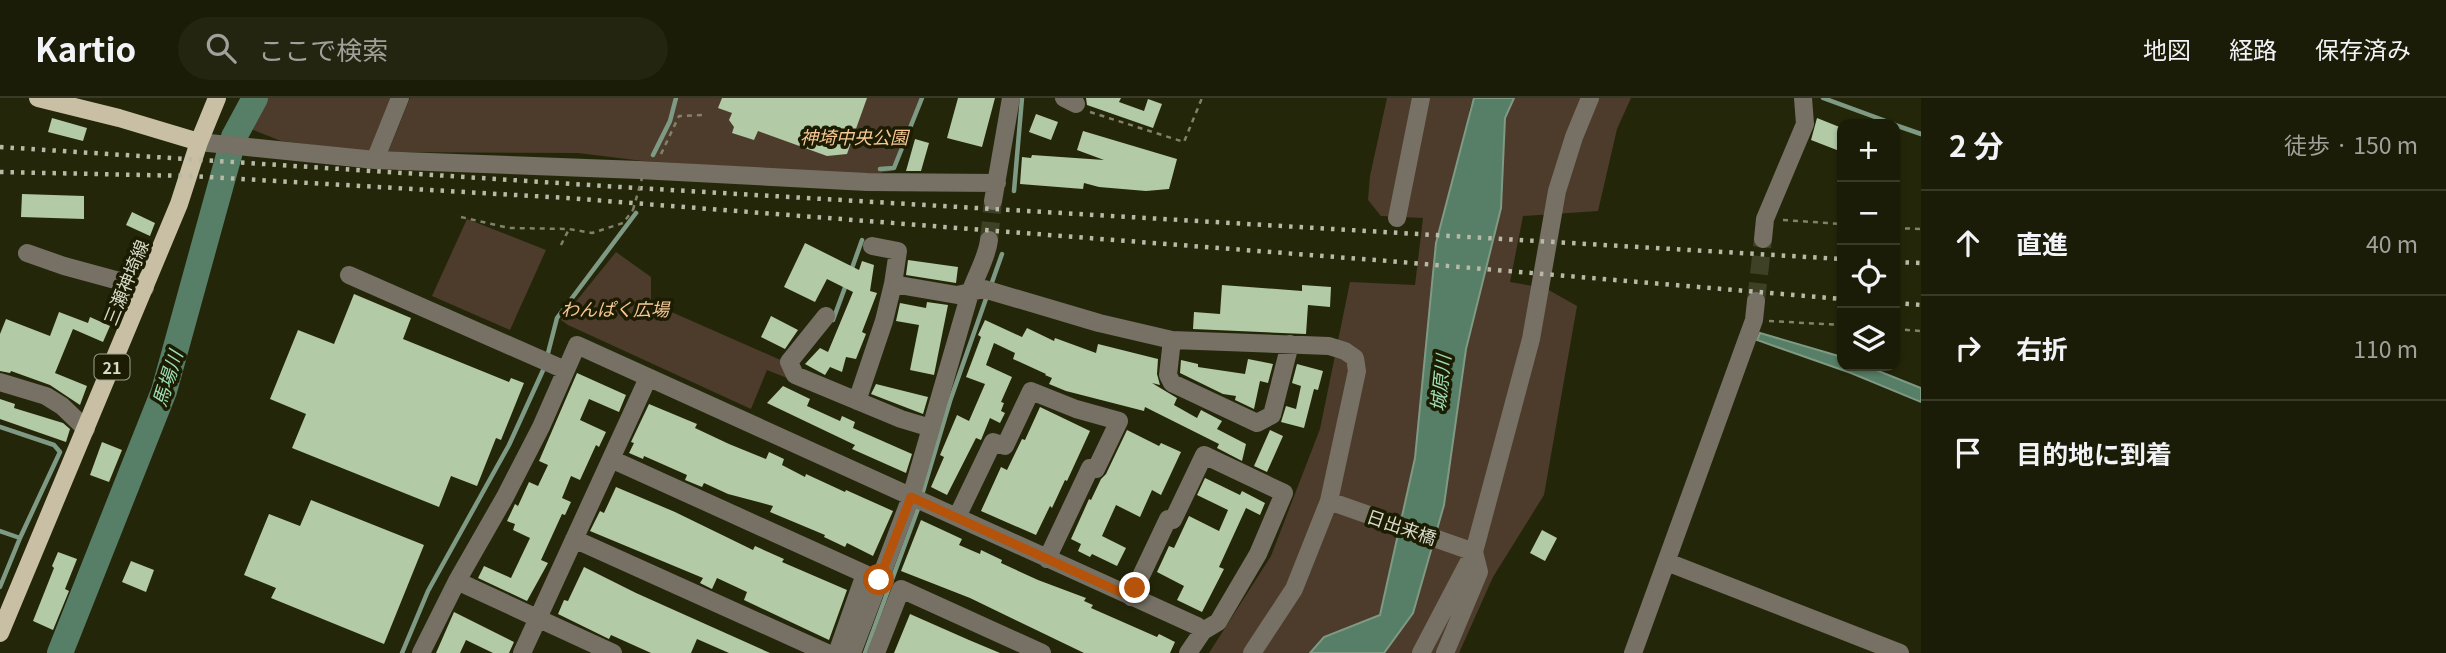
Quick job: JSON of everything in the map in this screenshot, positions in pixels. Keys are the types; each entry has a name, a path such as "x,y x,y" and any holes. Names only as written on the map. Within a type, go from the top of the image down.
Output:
{"main road":[{"path":"38,98 82,103 199,142"},
{"name":"三瀬神埼線","path":"0,634 145,288 186,186 199,142 217,98"}],"street":[{"path":"375,160 400,98"},
{"path":"993,201 1011,98"},
{"path":"1397,218 1421,98"},
{"path":"1421,653 1474,552 1531,339 1557,191 1590,98"},
{"path":"1763,239 1765,219 1805,124 1803,98"},
{"path":"199,142 375,160 867,182 998,183"},
{"path":"852,653 917,500 931,428 983,291 979,267 988,251 989,240"},
{"path":"857,401 884,321 898,251 872,246"},
{"path":"27,253 145,288"},
{"path":"349,275 553,364"},
{"path":"893,284 957,295 983,291 1172,340 1329,346 1345,351 1355,358 1357,371 1329,501 1294,589 1252,653"},
{"path":"1633,653 1754,320 1756,301"},
{"path":"826,316 789,362 795,375 901,419 931,428"},
{"path":"1172,340 1168,375 1172,383 1257,423 1272,415 1290,344"},
{"path":"421,653 535,439 553,364 577,345 1203,631"},
{"path":"522,653 648,377"},
{"path":"0,382 46,396 62,406 86,429"},
{"path":"957,517 992,442 1006,446 1031,391 1119,421 1096,469 1090,468 1047,559"},
{"path":"1131,597 1168,519 1173,520 1204,455 1284,494 1258,554 1217,622 1203,631 1188,653"},
{"path":"611,459 866,574 837,653"},
{"name":"日出来橋","path":"1329,501 1474,552"},
{"path":"574,539 827,653"},
{"path":"1445,653 1479,572 1474,552"},
{"path":"1667,562 1900,653"},
{"path":"457,581 613,653"},
{"path":"876,653 901,589 1042,653"}],"path":[{"path":"1070,101 1094,115 1184,142 1202,98"},
{"path":"660,157 680,116 704,115"},
{"path":"461,217 509,228 569,229 592,233 623,223 633,210 642,178"},
{"path":"1765,219 1837,224"},
{"path":"1900,228 1921,229"},
{"path":"561,245 569,229"},
{"path":"1754,320 1837,325"},
{"path":"1900,329 1921,331"}],"green space":[{"path":"267,98 394,98 372,152 281,141 251,129"},
{"name":"神埼中央公園","path":"410,98 920,98 891,171 868,175 643,161 578,153 388,152"},
{"path":"1387,98 1474,98 1470,107 1415,458 1380,615 1324,637 1310,653 1209,653 1271,556 1320,429 1350,282 1415,285 1423,218 1381,216 1368,200 1370,176"},
{"path":"1514,98 1631,98 1617,129 1598,211 1523,216 1510,282 1545,288 1577,306 1544,495 1493,577 1459,653 1384,653 1413,613 1444,505 1466,349 1501,208 1505,118"},
{"path":"467,219 546,250 510,330 432,296"},
{"name":"わんぱく広場","path":"616,252 651,277 651,303 785,362 787,378 767,370 751,409 561,320"}],"water":[{"name":"城原川","path":"1474,98 1514,98 1505,118 1501,208 1466,349 1444,505 1413,613 1384,653 1310,653 1324,637 1380,615 1415,458 1436,243"},
{"path":"1760,333 1837,356 1837,368 1757,340"},
{"path":"1845,371 1878,371 1921,388 1921,402"}],"building":[{"path":"722,98 867,98 847,154 827,156 758,131 754,140 732,133 734,127 729,120 732,113 718,108"},
{"path":"958,98 995,98 982,147 947,138"},
{"path":"1086,98 1121,98 1119,102 1144,111 1148,99 1162,104 1153,128 1087,105"},
{"path":"1036,114 1058,122 1051,140 1029,132"},
{"path":"52,118 87,128 83,141 48,132"},
{"path":"1817,118 1837,126 1837,150 1811,140"},
{"path":"1083,131 1177,159 1169,189 1146,191 1084,183 1083,189 1020,184 1022,157 1031,158 1032,155 1104,160 1077,150"},
{"path":"915,139 929,143 921,171 906,171"},
{"path":"22,194 84,196 84,219 21,217"},
{"path":"132,212 155,223 150,236 126,225"},
{"path":"805,243 859,270 862,261 874,265 870,291 877,293 862,332 866,334 856,359 846,357 842,372 830,367 825,375 805,364 820,348 828,352 853,292 827,279 815,302 784,287"},
{"path":"908,260 958,267 956,283 906,275"},
{"path":"1222,285 1302,291 1302,285 1331,287 1330,307 1308,305 1306,334 1193,329 1194,312 1220,314"},
{"path":"354,294 411,318 403,339 509,382 511,378 524,383 501,440 496,438 477,486 451,476 439,507 292,448 306,414 270,399 298,330 334,344"},
{"path":"927,302 948,305 934,375 910,370 919,325 896,321 900,303 926,308"},
{"path":"59,312 88,323 90,317 110,326 103,342 73,329 55,373 87,386 80,405 50,385 11,371 0,371 0,334 6,319 50,336"},
{"path":"771,316 798,330 785,349 761,337"},
{"path":"985,320 1022,337 1027,328 1054,341 1055,338 1096,353 1098,344 1158,359 1157,374 1160,385 1152,383 1177,398 1174,405 1197,418 1201,410 1222,421 1217,429 1246,444 1242,461 1217,448 1219,444 1145,407 1144,411 1049,384 1052,378 1013,359 1015,353 994,343 986,365 1012,377 1001,402 1004,403 1001,411 1005,413 1000,423 990,418 981,440 976,438 947,495 931,487 944,457 940,455 957,415 969,421 985,384 966,377"},
{"path":"1248,359 1273,364 1268,383 1260,381 1254,409 1235,400 1236,396 1223,394 1180,373 1181,360 1198,364 1198,367 1245,374"},
{"path":"1297,364 1323,371 1318,390 1314,389 1304,428 1281,422 1286,406 1296,409 1301,386 1292,383"},
{"path":"577,373 626,395 619,412 589,399 580,420 606,432 599,447 596,445 580,480 571,476 562,498 571,502 565,515 562,514 541,560 548,563 527,601 478,578 484,566 511,578 530,538 513,530 515,524 507,521 515,504 518,506 529,482 538,486 548,465 539,461"},
{"path":"876,384 928,397 923,414 871,394"},
{"path":"783,386 810,399 807,406 840,421 842,416 855,422 853,428 912,454 906,473 852,449 855,445 767,403"},
{"path":"0,399 15,404 14,408 63,423 70,429 66,442 0,419"},
{"path":"649,404 697,424 695,428 729,444 766,459 769,452 784,459 782,465 805,477 806,474 893,511 873,556 847,543 845,547 824,537 825,535 770,512 773,506 728,494 704,483 702,487 685,480 687,475 644,456 643,459 629,453 634,443 631,442"},
{"path":"1040,407 1090,431 1067,481 1065,480 1052,508 1050,506 1036,535 981,511 1001,467 1007,470"},
{"path":"1127,430 1159,446 1161,443 1181,452 1161,495 1152,490 1140,517 1116,505 1102,536 1126,548 1117,566 1092,554 1090,557 1078,551 1081,544 1071,539 1089,499 1091,500 1106,474"},
{"path":"1270,430 1283,436 1267,472 1254,466"},
{"path":"102,442 122,450 109,482 90,475"},
{"path":"1205,478 1240,495 1242,491 1265,503 1260,515 1246,508 1219,567 1224,569 1202,612 1177,600 1184,586 1157,572 1169,546 1174,548 1189,516 1219,531 1228,510 1197,495"},
{"path":"616,487 753,550 755,546 784,559 782,562 847,590 829,640 744,600 747,592 717,578 712,589 700,583 703,578 590,531 600,511 604,513"},
{"path":"311,500 424,545 384,644 271,598 276,588 244,575 269,514 300,526"},
{"path":"921,520 962,539 959,545 980,554 981,550 1002,560 1001,563 1038,580 1086,598 1084,601 1093,605 1091,608 1157,637 1159,634 1175,642 1170,653 1084,653 970,598 901,571"},
{"path":"1542,530 1557,538 1545,561 1530,553"},
{"path":"58,552 77,559 65,589 69,591 53,630 33,621"},
{"path":"131,561 154,570 146,592 122,582"},
{"path":"584,567 770,653 729,653 697,639 691,653 651,653 611,635 609,639 558,614 564,600 568,601"},
{"path":"454,612 514,642 509,653 493,653 466,640 460,653 436,653"},
{"path":"910,614 969,640 1000,653 894,653"}],"waterway":[{"name":"馬場川","path":"60,653 164,391 234,137 255,98"},
{"path":"653,155 670,121 676,98"},
{"path":"880,169 894,168 922,98"},
{"path":"1014,191 1022,98"},
{"path":"1823,98 1880,119"},
{"path":"1900,127 1921,134"},
{"path":"547,357 557,318 636,213"},
{"path":"851,271 862,240"},
{"path":"991,285 1002,254"},
{"path":"833,320 847,282"},
{"path":"921,498 950,401 988,293"},
{"path":"402,653 428,591 509,445 545,366"},
{"path":"0,427 54,445 60,452 0,587"},
{"path":"865,653 919,506"},
{"path":"0,531 20,538"}],"tunnel":[{"path":"989,240 993,201"},
{"path":"1756,301 1763,239"}],"railway":[{"path":"0,147 620,187 1837,259"},
{"path":"0,172 190,176 567,198 1837,299"},
{"path":"1900,262 1921,263"},
{"path":"1900,303 1921,305"}],"route":[{"path":"879,580 911,497 1131,597 1135,588"}]}
